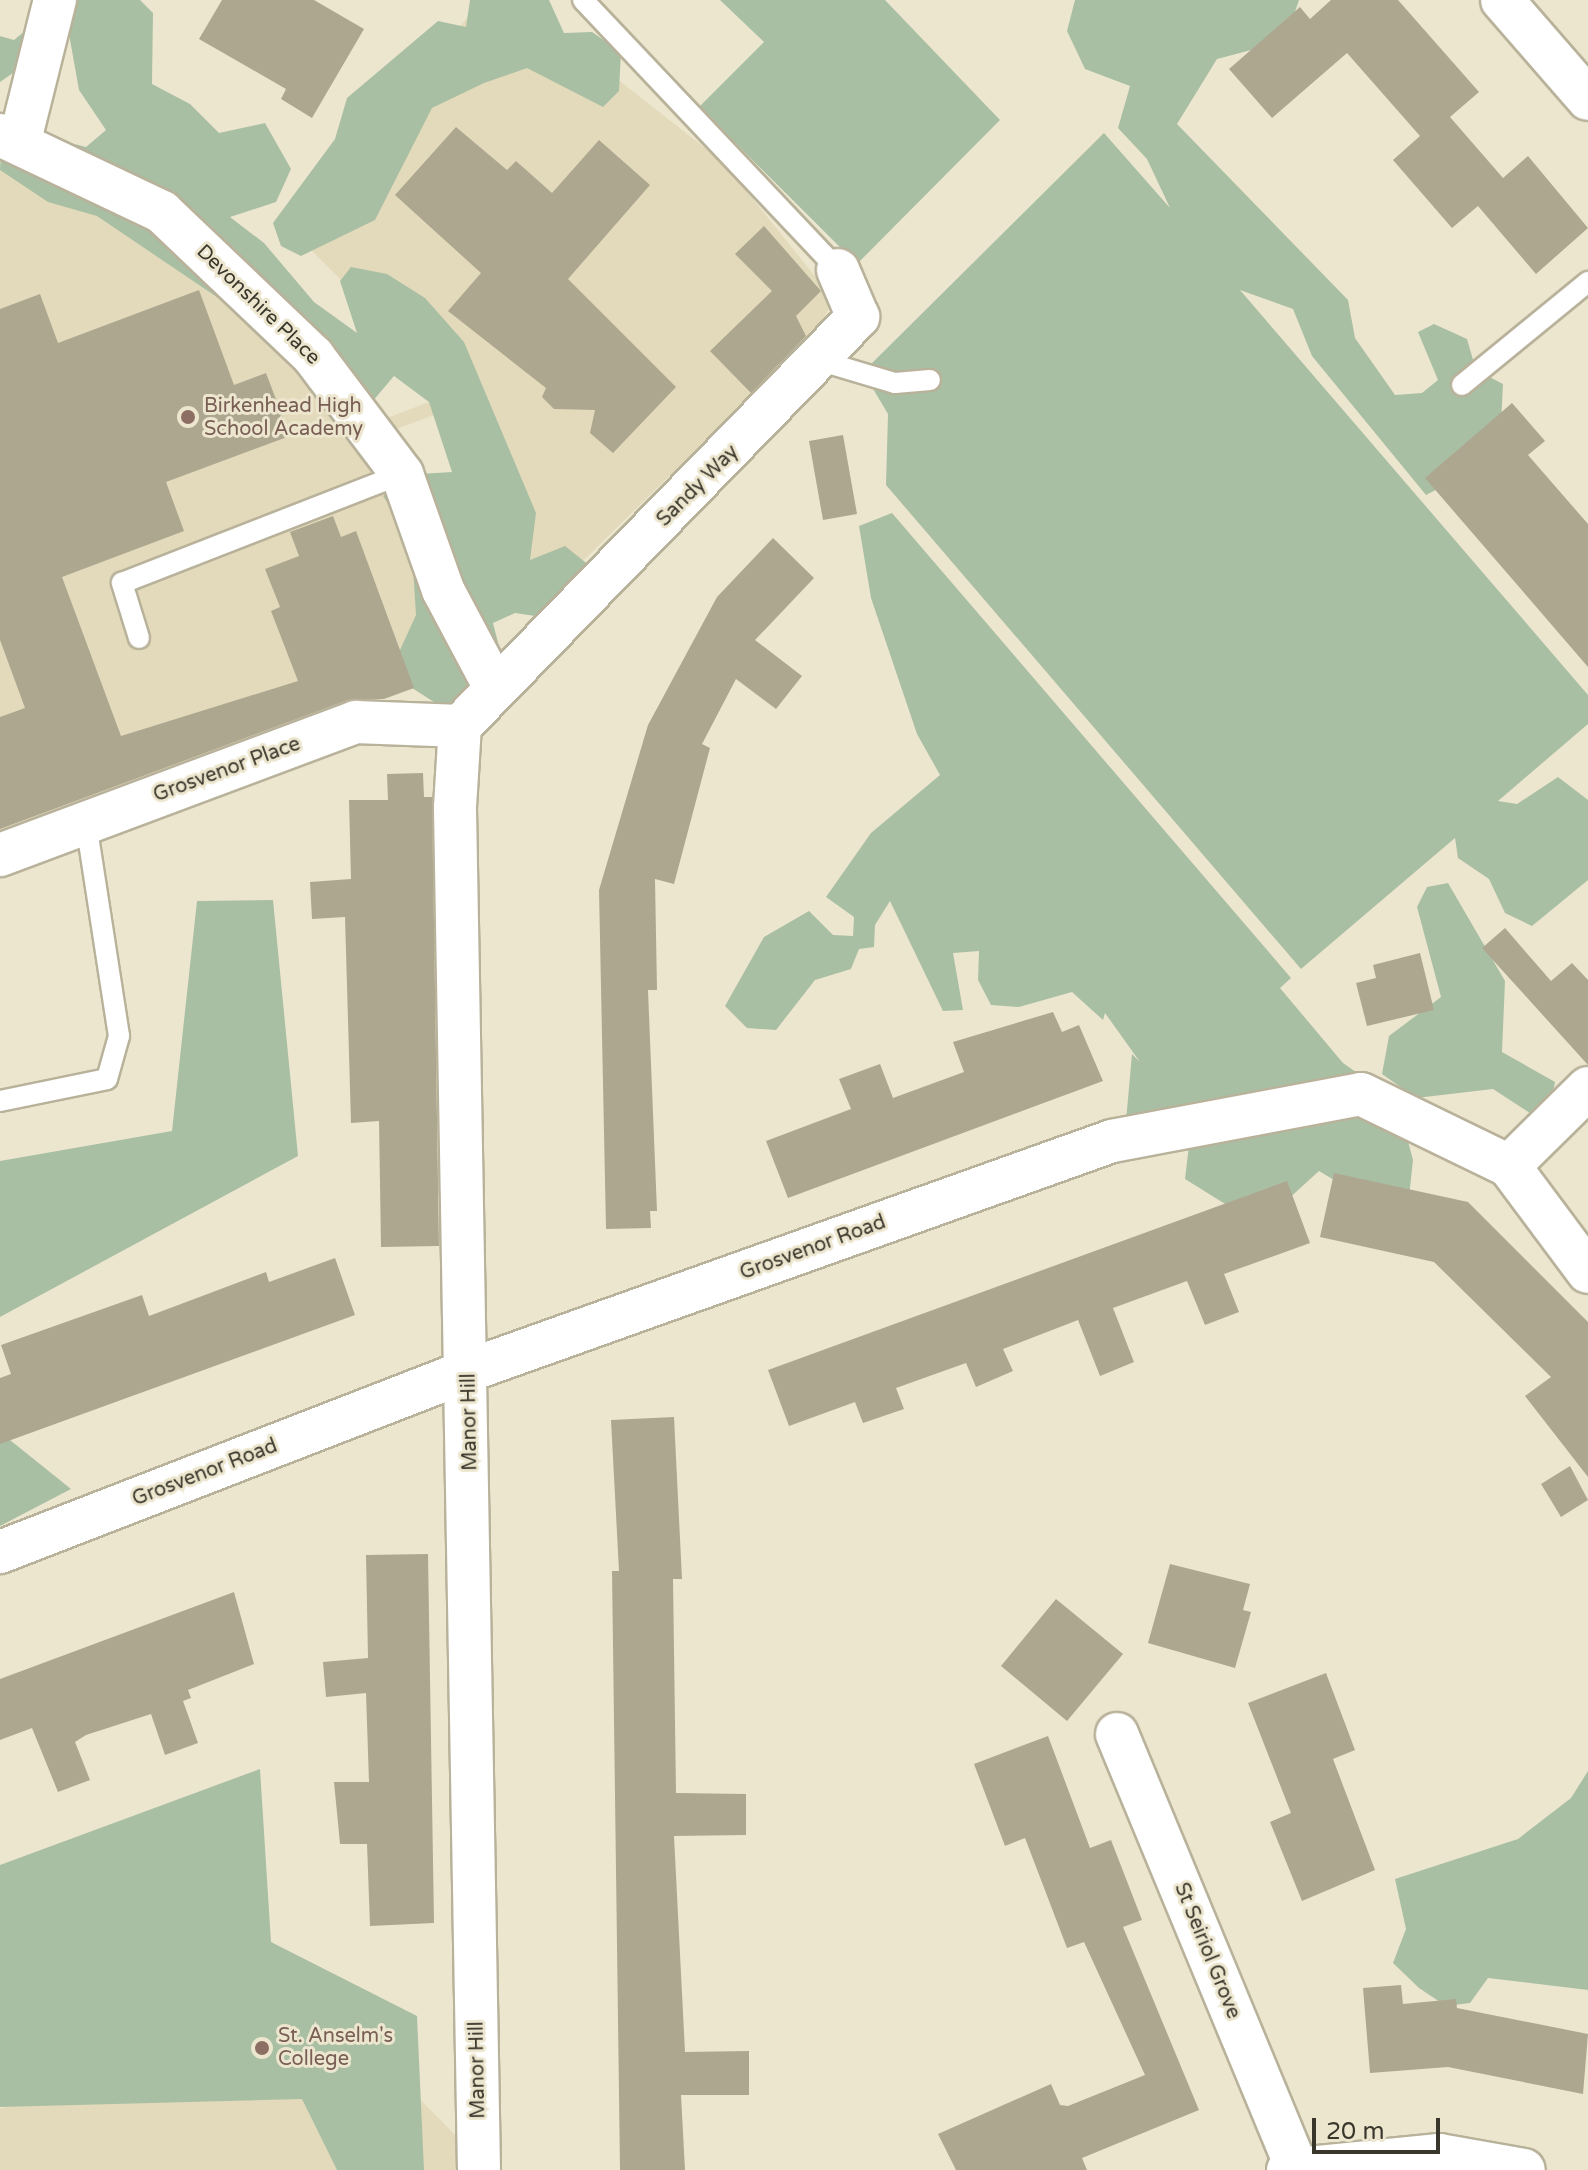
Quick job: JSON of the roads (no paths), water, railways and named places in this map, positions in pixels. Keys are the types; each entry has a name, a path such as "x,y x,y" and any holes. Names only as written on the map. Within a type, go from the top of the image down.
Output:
{"street":[{"path":"10,138 55,0"},
{"path":"1502,0 1588,99"},
{"name":"Devonshire Place","path":"10,138 162,212 313,356 402,474 443,590 495,688"},
{"name":"Sandy Way","path":"495,688 821,361 858,317 838,270"},
{"path":"460,726 495,688"},
{"name":"Grosvenor Place","path":"0,855 356,722 460,726"},
{"name":"Manor Hill","path":"460,726 455,807 470,1370 479,2170"},
{"path":"1509,1166 1588,1088"},
{"name":"Grosvenor Road","path":"0,1552 470,1370 1112,1141 1361,1094 1509,1166 1588,1272"},
{"name":"St Seiriol Grove","path":"1117,1734 1292,2169"},
{"path":"1292,2169 1439,2155 1524,2170"}],"lane":[{"path":"583,0 838,270"},
{"path":"1462,385 1588,282"},
{"path":"821,361 895,383 930,380"},
{"path":"139,638 122,583 402,474"},
{"path":"0,1101 107,1079 119,1036 86,823"}],"place":[{"name":"Birkenhead High School Academy","path":"188,417"},
{"name":"St. Anselm's College","path":"262,2048"}]}
